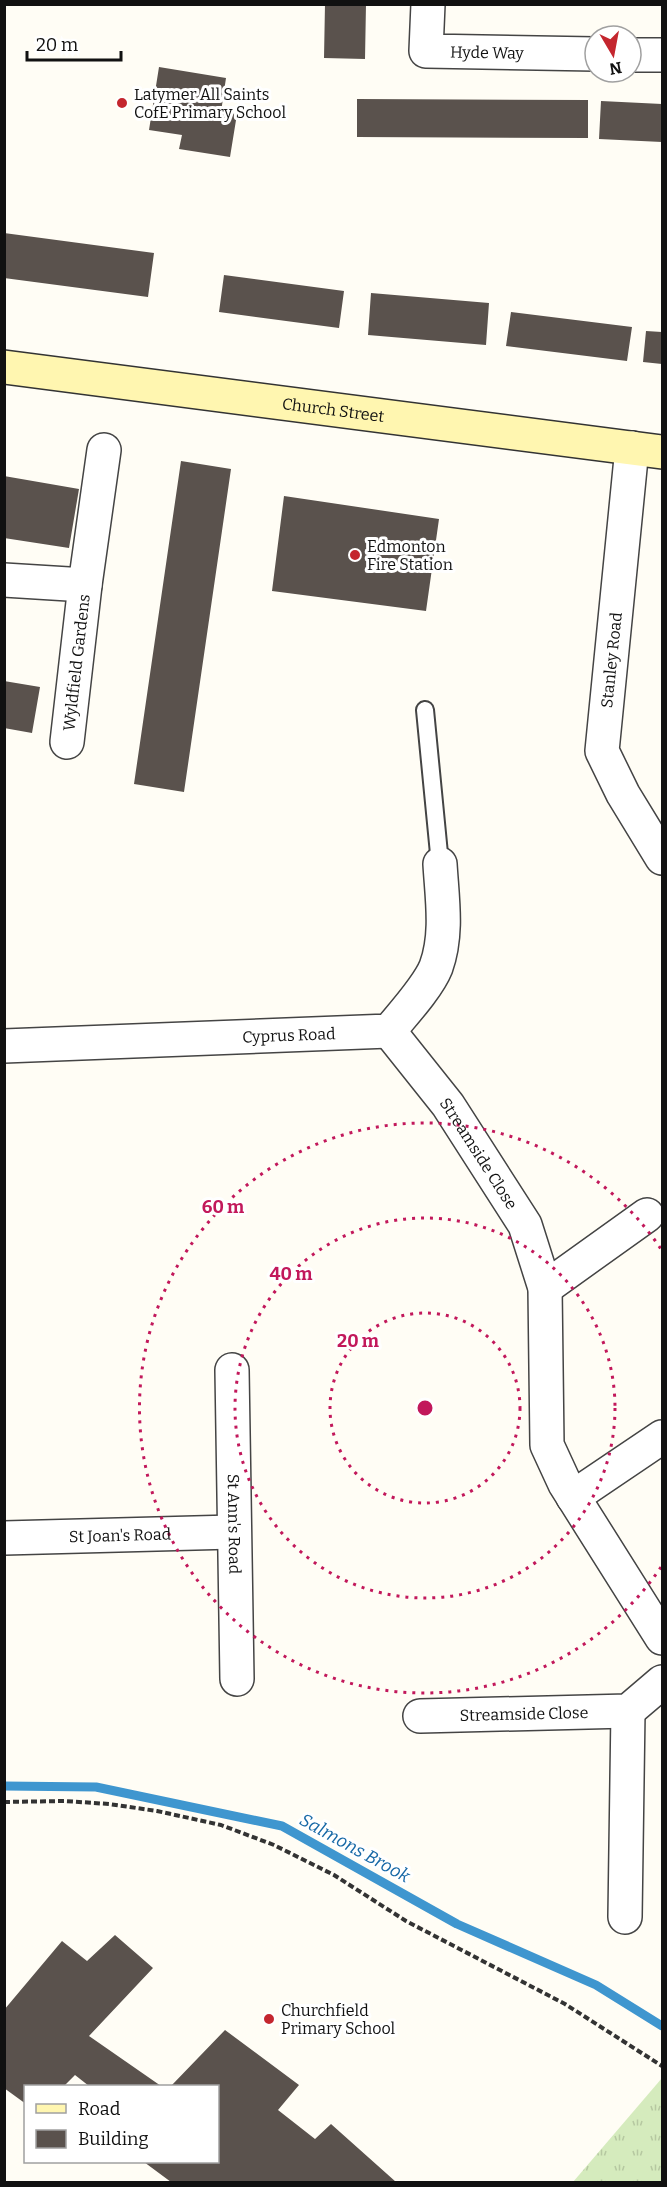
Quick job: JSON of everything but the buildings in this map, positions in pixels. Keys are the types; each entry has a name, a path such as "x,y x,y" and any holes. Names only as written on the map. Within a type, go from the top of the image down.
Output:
{"main road":[{"name":"Church Street","path":"4,367 647,450"}],"street":[{"name":"Hyde Way","path":"428,4 426,51 583,54"},
{"path":"643,55 663,55"},
{"name":"Wyldfield Gardens","path":"67,742 104,450"},
{"name":"Stanley Road","path":"647,450 602,751 623,794 663,858"},
{"name":"Wyldfield Gardens","path":"4,580 86,585"},
{"path":"389,1031 415,999 435,968 443,932 440,864"},
{"name":"Cyprus Road","path":"4,1046 389,1031"},
{"name":"Streamside Close","path":"389,1031 448,1104 525,1225 545,1288 547,1445 573,1497 663,1638"},
{"path":"545,1288 647,1215"},
{"name":"St Ann's Road","path":"232,1370 237,1679"},
{"path":"573,1497 663,1437"},
{"name":"St Joan's Road","path":"4,1538 233,1532"},
{"path":"624,1917 628,1711 663,1682"},
{"name":"Streamside Close","path":"420,1716 628,1711"}],"lane":[{"path":"425,710 440,864"}],"path":[{"path":"4,1802 98,1803 157,1811 221,1825 274,1845 334,1875 406,1921 565,2004 663,2066"}],"green space":[{"path":"662,2078 662,2182 573,2182"}],"waterway":[{"name":"Salmons Brook","path":"4,1786 96,1787 282,1826 457,1924 596,1985 662,2026"}],"place":[{"name":"Latymer All Saints CofE Primary School","path":"122,103"},
{"name":"Edmonton Fire Station","path":"355,555"},
{"name":"Churchfield Primary School","path":"269,2019"}]}
